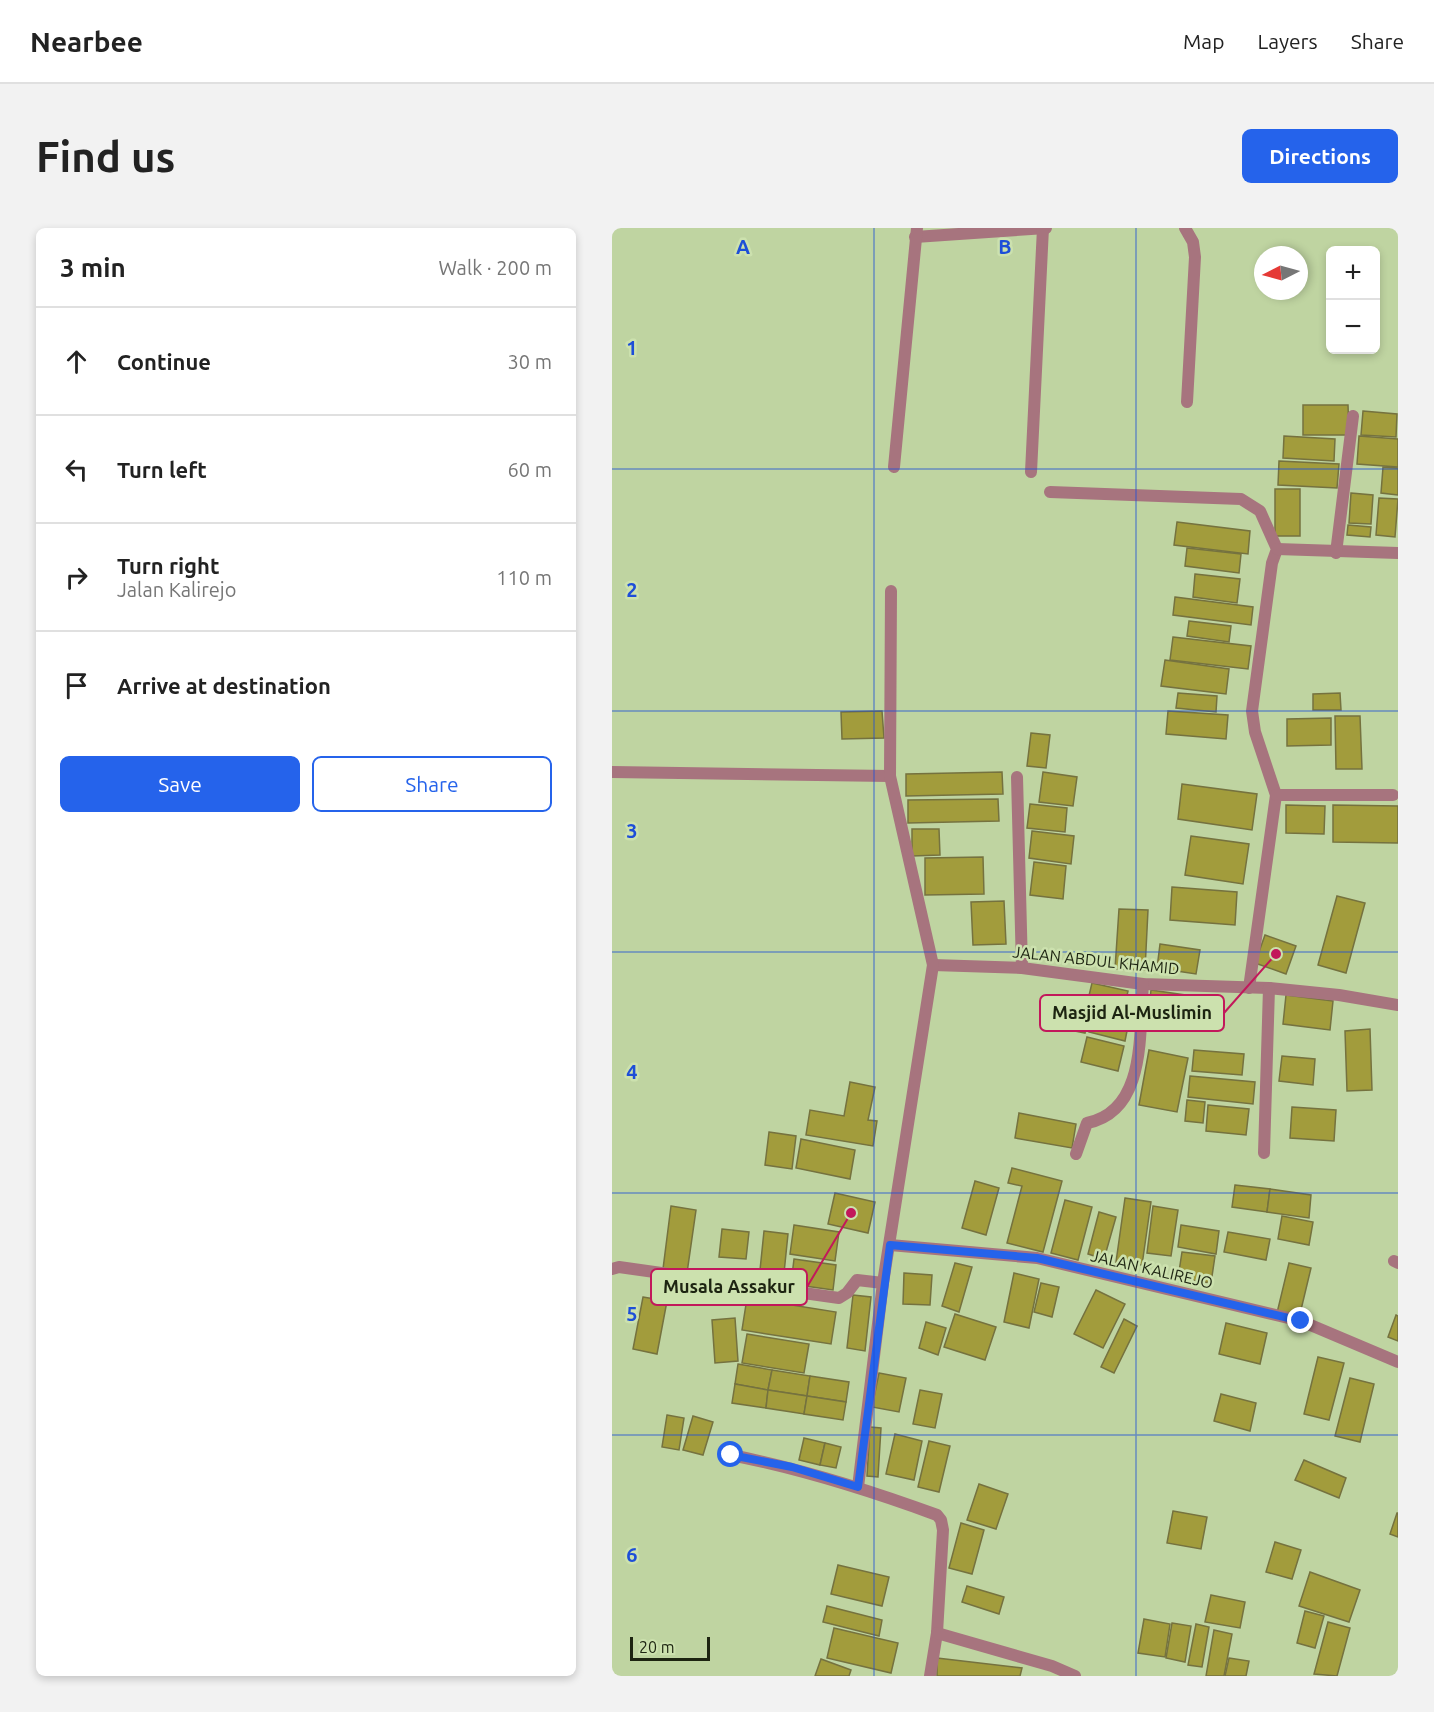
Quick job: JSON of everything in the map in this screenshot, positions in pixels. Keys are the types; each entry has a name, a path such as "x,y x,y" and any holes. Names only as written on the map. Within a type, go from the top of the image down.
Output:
{"street":[{"path":"894,467 916,232 1044,228 1031,472"},
{"path":"1185,228 1193,242 1195,257 1187,402"},
{"path":"1336,553 1353,416"},
{"path":"1050,492 1240,499 1260,511 1277,549 1272,563 1252,711 1255,732 1276,795 1249,988"},
{"path":"1277,549 1336,553 1398,553"},
{"path":"858,1487 884,1283 933,966 890,776 891,591"},
{"path":"612,772 890,776"},
{"path":"1017,777 1022,968"},
{"path":"1276,795 1393,795"},
{"name":"JALAN ABDUL KHAMID","path":"933,966 1022,968 1143,984 1269,988 1339,995 1398,1005"},
{"path":"1076,1154 1087,1123 1098,1121 1109,1114 1133,1084 1143,984"},
{"path":"1264,1152 1269,988"},
{"name":"JALAN KALIREJO","path":"890,1245 1037,1258 1301,1321 1398,1362"},
{"path":"612,1269 619,1267 839,1298 847,1293 857,1280 884,1283"},
{"path":"731,1455 792,1467 858,1487 936,1515 941,1520 943,1530 937,1633 930,1676"},
{"path":"937,1633 1052,1666 1076,1676"}],"building":[{"path":"1303,405 1348,405 1349,435 1303,435"},
{"path":"1363,411 1397,414 1396,437 1361,435"},
{"path":"1284,436 1335,439 1334,461 1283,458"},
{"path":"1359,436 1398,439 1398,467 1357,464"},
{"path":"1279,461 1339,464 1337,488 1278,485"},
{"path":"1383,467 1398,468 1398,495 1381,493"},
{"path":"1275,489 1300,489 1300,536 1275,536"},
{"path":"1351,493 1373,495 1371,524 1349,523"},
{"path":"1379,498 1398,499 1395,537 1376,535"},
{"path":"1177,522 1250,531 1248,554 1174,545"},
{"path":"1348,525 1371,527 1370,537 1347,535"},
{"path":"1187,548 1241,554 1239,573 1185,566"},
{"path":"1195,574 1240,579 1237,603 1193,597"},
{"path":"1175,597 1253,607 1251,625 1173,615"},
{"path":"1189,621 1231,626 1229,642 1187,636"},
{"path":"1173,637 1251,646 1248,669 1170,660"},
{"path":"1165,660 1229,669 1226,694 1161,686"},
{"path":"1178,693 1217,696 1216,712 1176,708"},
{"path":"1340,693 1341,710 1313,710 1313,694"},
{"path":"882,711 884,738 842,739 841,712"},
{"path":"1168,711 1228,715 1226,739 1166,734"},
{"path":"1335,716 1360,716 1362,769 1336,769"},
{"path":"1331,718 1331,745 1287,746 1287,719"},
{"path":"1031,733 1050,735 1046,768 1027,766"},
{"path":"1002,772 1003,794 906,796 906,774"},
{"path":"1043,772 1077,777 1073,806 1039,802"},
{"path":"1182,784 1257,794 1252,830 1178,819"},
{"path":"998,799 999,821 908,823 908,800"},
{"path":"1030,804 1067,808 1065,832 1027,828"},
{"path":"1286,805 1325,806 1324,834 1286,833"},
{"path":"1333,805 1398,806 1398,843 1333,842"},
{"path":"912,829 939,829 940,855 912,856"},
{"path":"1032,831 1074,836 1071,864 1029,858"},
{"path":"1191,836 1249,844 1243,884 1185,875"},
{"path":"983,857 984,894 925,895 925,858"},
{"path":"1034,862 1066,866 1063,899 1030,895"},
{"path":"1172,887 1237,892 1235,925 1170,920"},
{"path":"1337,896 1365,903 1346,973 1318,965"},
{"path":"1004,901 1006,944 973,945 971,902"},
{"path":"1119,909 1148,910 1145,970 1115,969"},
{"path":"1265,935 1296,946 1286,974 1255,963"},
{"path":"1160,944 1200,950 1196,974 1157,968"},
{"path":"1092,983 1128,991 1123,1013 1087,1004"},
{"path":"1151,990 1192,996 1189,1022 1148,1017"},
{"path":"1286,995 1333,1001 1330,1030 1283,1024"},
{"path":"1061,1000 1091,1006 1085,1033 1055,1027"},
{"path":"1093,1013 1129,1021 1125,1041 1089,1032"},
{"path":"1370,1029 1372,1090 1347,1091 1345,1031"},
{"path":"1087,1037 1124,1046 1118,1071 1081,1062"},
{"path":"1149,1050 1188,1058 1177,1112 1139,1105"},
{"path":"1194,1050 1244,1054 1242,1075 1192,1071"},
{"path":"1282,1056 1315,1059 1313,1085 1279,1081"},
{"path":"1190,1076 1255,1082 1253,1104 1188,1097"},
{"path":"850,1082 875,1087 868,1120 877,1121 873,1146 806,1135 810,1110 844,1116"},
{"path":"1187,1100 1205,1102 1203,1123 1185,1121"},
{"path":"1208,1105 1249,1109 1246,1135 1206,1131"},
{"path":"1292,1107 1336,1110 1334,1141 1290,1138"},
{"path":"1019,1113 1076,1124 1072,1148 1015,1138"},
{"path":"769,1132 796,1136 792,1169 765,1165"},
{"path":"801,1139 855,1150 850,1179 796,1168"},
{"path":"1012,1168 1062,1181 1043,1252 1007,1243 1022,1186 1008,1183"},
{"path":"975,1181 999,1188 986,1235 962,1228"},
{"path":"1235,1185 1270,1189 1267,1212 1232,1207"},
{"path":"1270,1189 1311,1195 1309,1218 1267,1212"},
{"path":"835,1193 875,1202 868,1233 828,1224"},
{"path":"1125,1198 1151,1202 1142,1265 1116,1262"},
{"path":"1065,1200 1092,1207 1078,1260 1051,1253"},
{"path":"671,1206 696,1210 687,1273 663,1269"},
{"path":"1153,1206 1178,1210 1171,1256 1147,1253"},
{"path":"1099,1212 1116,1217 1104,1259 1088,1254"},
{"path":"1282,1216 1313,1222 1309,1245 1278,1239"},
{"path":"794,1225 839,1232 835,1261 790,1254"},
{"path":"1181,1225 1219,1231 1216,1254 1178,1247"},
{"path":"722,1229 749,1232 746,1259 719,1257"},
{"path":"764,1231 788,1234 783,1283 759,1280"},
{"path":"1228,1232 1270,1239 1266,1260 1224,1252"},
{"path":"1182,1252 1215,1256 1211,1283 1178,1278"},
{"path":"794,1259 836,1265 833,1290 791,1284"},
{"path":"955,1263 972,1267 959,1312 942,1306"},
{"path":"1289,1263 1311,1268 1299,1318 1277,1313"},
{"path":"904,1273 932,1275 930,1305 903,1304"},
{"path":"1014,1273 1039,1279 1029,1328 1004,1322"},
{"path":"1041,1283 1059,1287 1052,1317 1034,1312"},
{"path":"1096,1290 1125,1304 1103,1348 1074,1334"},
{"path":"853,1295 871,1297 865,1351 847,1348"},
{"path":"643,1297 667,1301 657,1354 633,1349"},
{"path":"747,1298 836,1312 831,1344 742,1330"},
{"path":"955,1314 996,1327 985,1360 944,1347"},
{"path":"1396,1315 1398,1316 1398,1341 1388,1337"},
{"path":"735,1318 738,1361 715,1363 712,1320"},
{"path":"1124,1319 1137,1326 1114,1373 1101,1367"},
{"path":"926,1322 946,1328 938,1355 919,1348"},
{"path":"1226,1323 1267,1333 1260,1364 1219,1354"},
{"path":"747,1334 809,1344 804,1373 742,1363"},
{"path":"1318,1357 1344,1363 1329,1420 1304,1414"},
{"path":"738,1364 772,1370 768,1390 735,1384"},
{"path":"772,1370 810,1376 807,1396 768,1390"},
{"path":"879,1373 906,1378 899,1412 872,1407"},
{"path":"810,1376 849,1382 846,1402 807,1396"},
{"path":"1350,1378 1374,1384 1360,1442 1335,1436"},
{"path":"735,1384 768,1390 766,1408 732,1403"},
{"path":"768,1390 807,1396 804,1414 766,1408"},
{"path":"920,1390 942,1394 935,1428 913,1424"},
{"path":"1221,1394 1256,1403 1250,1431 1214,1421"},
{"path":"807,1396 846,1402 843,1420 804,1414"},
{"path":"667,1415 684,1418 679,1450 662,1447"},
{"path":"693,1416 713,1422 703,1455 683,1450"},
{"path":"870,1427 881,1428 878,1477 867,1476"},
{"path":"895,1434 922,1441 914,1480 886,1474"},
{"path":"804,1438 825,1443 820,1465 799,1460"},
{"path":"929,1441 950,1446 939,1492 918,1487"},
{"path":"825,1443 841,1447 836,1468 820,1465"},
{"path":"1304,1460 1346,1478 1339,1498 1295,1480"},
{"path":"979,1484 1008,1494 996,1529 967,1520"},
{"path":"1173,1511 1207,1517 1201,1549 1167,1543"},
{"path":"1398,1513 1398,1537 1390,1534"},
{"path":"961,1523 984,1530 972,1574 949,1568"},
{"path":"1275,1542 1301,1550 1292,1579 1266,1572"},
{"path":"838,1565 889,1577 882,1606 831,1594"},
{"path":"1310,1572 1360,1590 1349,1622 1299,1606"},
{"path":"967,1586 1004,1597 999,1614 962,1602"},
{"path":"1211,1595 1245,1602 1240,1628 1205,1622"},
{"path":"827,1606 882,1620 879,1636 823,1622"},
{"path":"1305,1611 1324,1616 1315,1648 1297,1643"},
{"path":"1144,1619 1170,1624 1165,1657 1138,1653"},
{"path":"1328,1622 1350,1628 1337,1676 1314,1674"},
{"path":"1172,1623 1191,1626 1185,1662 1166,1658"},
{"path":"1196,1624 1209,1627 1202,1667 1188,1665"},
{"path":"834,1628 898,1643 891,1673 827,1658"},
{"path":"1214,1630 1232,1634 1224,1676 1206,1676"},
{"path":"937,1658 1022,1668 1020,1676 937,1676"},
{"path":"1229,1658 1249,1661 1246,1676 1225,1676"},
{"path":"821,1659 851,1670 849,1676 815,1676"}],"place":[{"name":"Masjid Al-Muslimin","path":"1276,954"},
{"name":"Musala Assakur","path":"851,1213"}],"route":[{"path":"731,1455 792,1467 858,1487 890,1245 1037,1258 1301,1321"}]}
